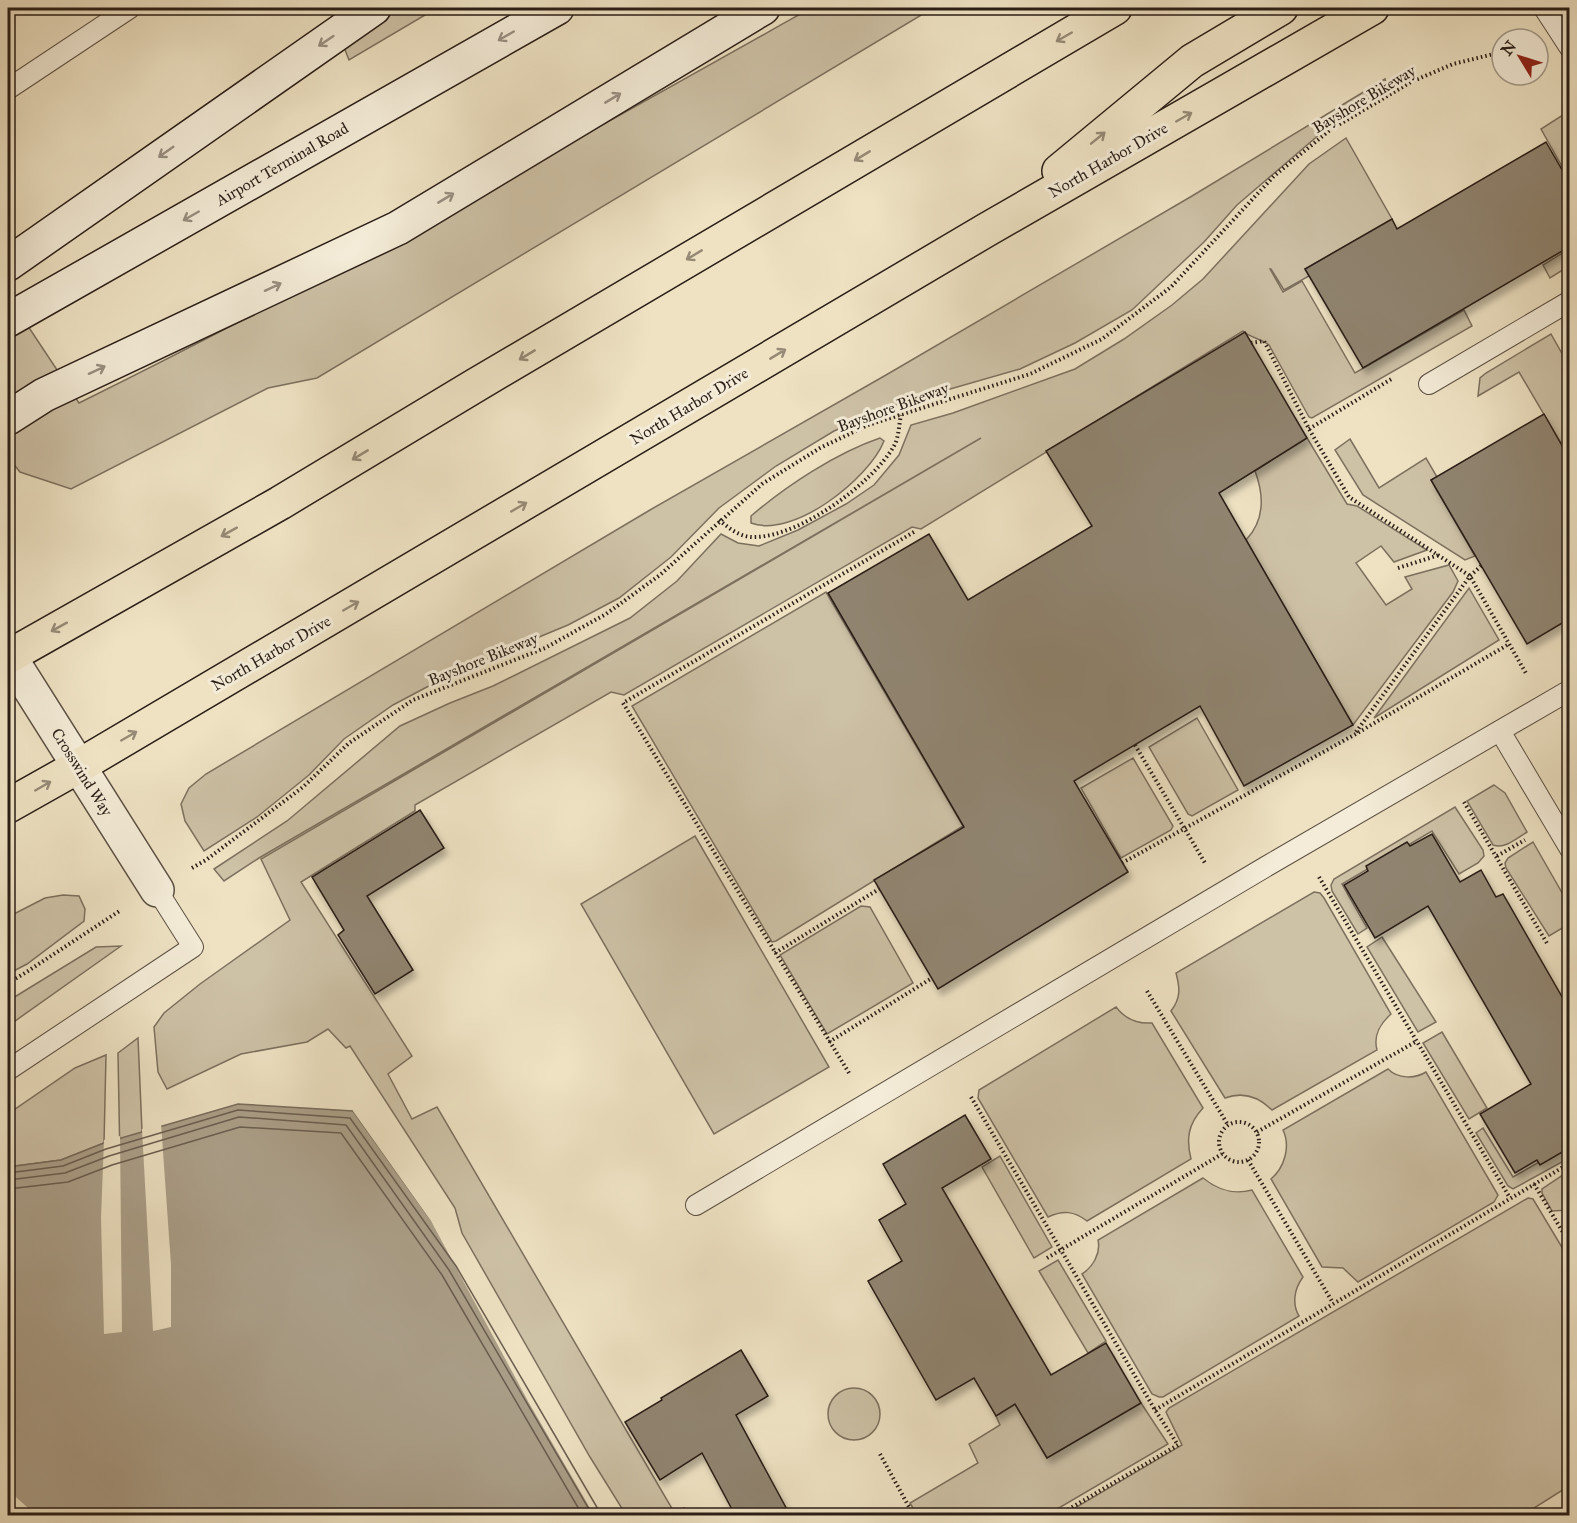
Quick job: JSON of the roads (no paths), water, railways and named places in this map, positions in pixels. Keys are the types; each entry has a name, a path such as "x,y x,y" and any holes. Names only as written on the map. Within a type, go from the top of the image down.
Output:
{"main road":[{"path":"8,264 374,8"},
{"name":"Airport Terminal Road","path":"8,320 557,8"},
{"path":"8,418 44,395 398,228 763,8"},
{"path":"8,656 280,503 476,384 1115,8"},
{"path":"988,229 1192,61 1281,8"},
{"name":"North Harbor Drive","path":"8,806 988,229 1371,8"},
{"name":"Crosswind Way","path":"8,656 157,890"}],"lane":[{"path":"8,88 130,8"},
{"path":"1544,8 1569,48"},
{"path":"1429,384 1569,301"},
{"path":"696,1205 1569,690"},
{"path":"1500,731 1569,849"},
{"path":"8,1070 193,947 157,890"}],"water":[{"path":"238,1104 353,1111 461,1262 609,1515 8,1515 8,1167 61,1160 104,1143"}]}
